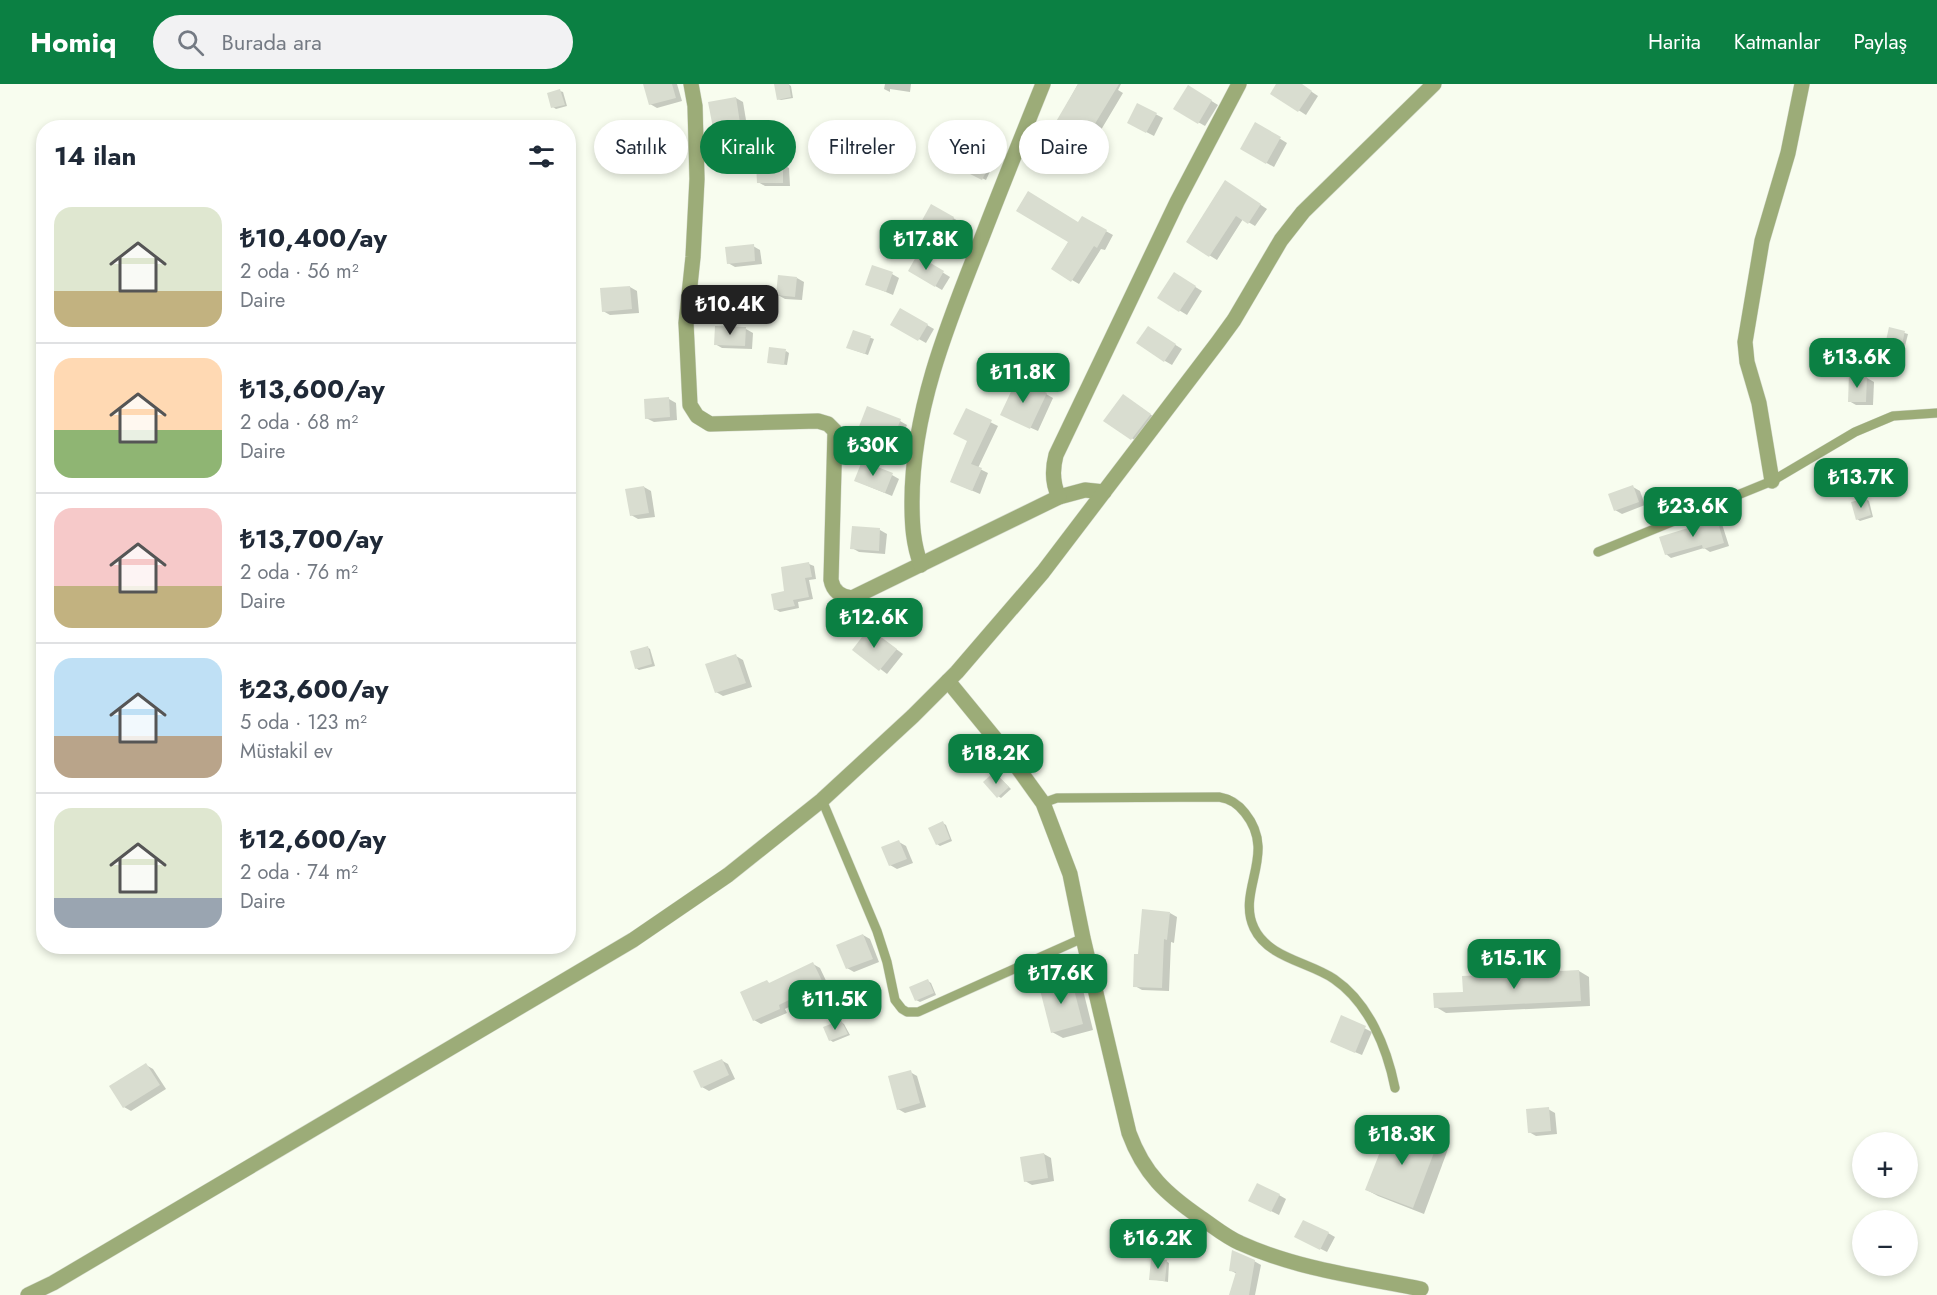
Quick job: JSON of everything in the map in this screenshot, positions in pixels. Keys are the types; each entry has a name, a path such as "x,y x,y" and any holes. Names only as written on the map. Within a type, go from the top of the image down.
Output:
{"street":[{"path":"691,84 695,106 696,179 693,257 686,323 689,399 693,411 703,421 710,424 818,421 832,427 835,431 831,580 834,590 842,596 852,598 1059,498 1085,490 1104,492"},
{"path":"921,565 915,550 912,493 916,448 933,376 958,296 1043,84"},
{"path":"1059,498 1052,474 1056,455 1177,202 1239,84"},
{"path":"28,1295 243,1172 633,940 728,875 822,801 948,681 998,625 1043,572 1228,327 1263,267 1297,219 1434,84"},
{"path":"1772,481 1759,403 1746,362 1745,342 1762,241 1788,153 1802,84"},
{"path":"948,681 1007,753 1043,803 1070,874 1129,1133 1141,1161 1160,1186 1183,1206 1238,1243 1304,1265 1422,1289"}],"lane":[{"path":"1598,552 1772,481 1855,432 1893,416 1937,413"},
{"path":"1043,803 1056,798 1125,797 1219,797 1234,801 1253,825 1258,845 1259,855 1249,903 1254,929 1266,945 1334,979 1349,993 1362,1008 1383,1045 1395,1088"},
{"path":"822,801 877,931 895,1000 907,1012 918,1012 1083,939"}],"building":[{"path":"643,84 672,84 676,98 649,105"},
{"path":"774,84 789,84 791,97 777,100"},
{"path":"1078,84 1119,84 1097,120 1057,120"},
{"path":"1276,84 1302,84 1312,91 1298,112 1270,94"},
{"path":"1188,85 1212,100 1198,124 1173,109"},
{"path":"560,89 565,105 551,108 547,93"},
{"path":"736,97 740,120 711,120 708,102"},
{"path":"1137,103 1157,113 1146,133 1127,123"},
{"path":"1255,122 1281,137 1266,164 1240,149"},
{"path":"757,174 783,174 783,183 757,183"},
{"path":"970,174 985,174 982,180"},
{"path":"1225,180 1261,204 1248,224 1236,216 1209,257 1186,242"},
{"path":"1028,191 1078,222 1082,216 1107,230 1097,248 1094,246 1071,282 1051,269 1068,242 1016,211"},
{"path":"931,204 954,217 943,237 920,224"},
{"path":"754,244 755,261 727,264 725,247"},
{"path":"917,255 944,271 935,287 908,271"},
{"path":"872,265 893,272 886,292 865,285"},
{"path":"1174,272 1196,286 1179,312 1157,298"},
{"path":"778,275 797,277 795,297 776,295"},
{"path":"630,286 632,309 602,312 600,288"},
{"path":"900,308 928,324 918,341 890,325"},
{"path":"715,326 746,327 745,346 714,345"},
{"path":"1148,326 1176,344 1164,362 1136,343"},
{"path":"1889,327 1905,331 1901,349 1885,345"},
{"path":"853,330 871,336 865,354 846,348"},
{"path":"769,347 786,349 784,365 767,363"},
{"path":"1849,375 1867,376 1866,402 1848,402"},
{"path":"1017,379 1047,393 1030,429 1000,415"},
{"path":"1123,394 1151,414 1131,440 1103,421"},
{"path":"669,397 670,417 645,419 644,399"},
{"path":"867,406 901,419 892,441 858,429"},
{"path":"966,408 992,420 971,464 982,468 972,491 950,482 967,441 953,434"},
{"path":"862,461 893,473 885,493 854,481"},
{"path":"1633,485 1639,502 1614,511 1608,494"},
{"path":"644,486 649,513 630,516 625,489"},
{"path":"1866,498 1871,515 1856,520 1851,502"},
{"path":"1717,519 1724,543 1703,549 1702,545 1665,555 1659,537"},
{"path":"852,526 880,528 879,551 850,549"},
{"path":"809,562 812,577 805,578 809,597 793,600 795,606 774,610 771,594 784,591 781,567"},
{"path":"869,628 897,649 879,671 852,650"},
{"path":"648,646 652,664 635,669 630,651"},
{"path":"736,654 746,683 715,693 705,664"},
{"path":"981,736 992,750 976,762 965,749"},
{"path":"994,772 1009,787 997,798 983,782"},
{"path":"943,821 950,839 936,845 928,828"},
{"path":"899,840 907,859 889,866 881,847"},
{"path":"1142,909 1170,912 1167,940 1164,939 1162,988 1133,987 1134,954 1138,954"},
{"path":"863,934 873,959 846,969 836,945"},
{"path":"813,962 823,983 779,1005 780,1009 753,1021 740,992 767,980 769,983"},
{"path":"1579,970 1581,1001 1434,1008 1433,993 1463,992 1462,976"},
{"path":"1071,978 1083,1024 1051,1033 1039,986"},
{"path":"928,979 934,993 915,1001 909,987"},
{"path":"1341,1015 1366,1026 1355,1053 1330,1042"},
{"path":"841,1020 848,1034 829,1041 823,1027"},
{"path":"722,1059 729,1075 701,1088 693,1071"},
{"path":"146,1063 160,1085 123,1108 109,1086"},
{"path":"911,1070 920,1103 897,1110 888,1076"},
{"path":"1549,1107 1551,1131 1528,1133 1526,1109"},
{"path":"1391,1124 1438,1142 1413,1208 1365,1190"},
{"path":"1044,1153 1048,1178 1024,1182 1020,1157"},
{"path":"1257,1183 1280,1194 1271,1212 1248,1201"},
{"path":"1303,1220 1329,1232 1320,1250 1294,1237"},
{"path":"1232,1250 1255,1260 1249,1295 1229,1295 1236,1272 1229,1271"},
{"path":"1151,1259 1167,1260 1165,1281 1149,1280"}]}
